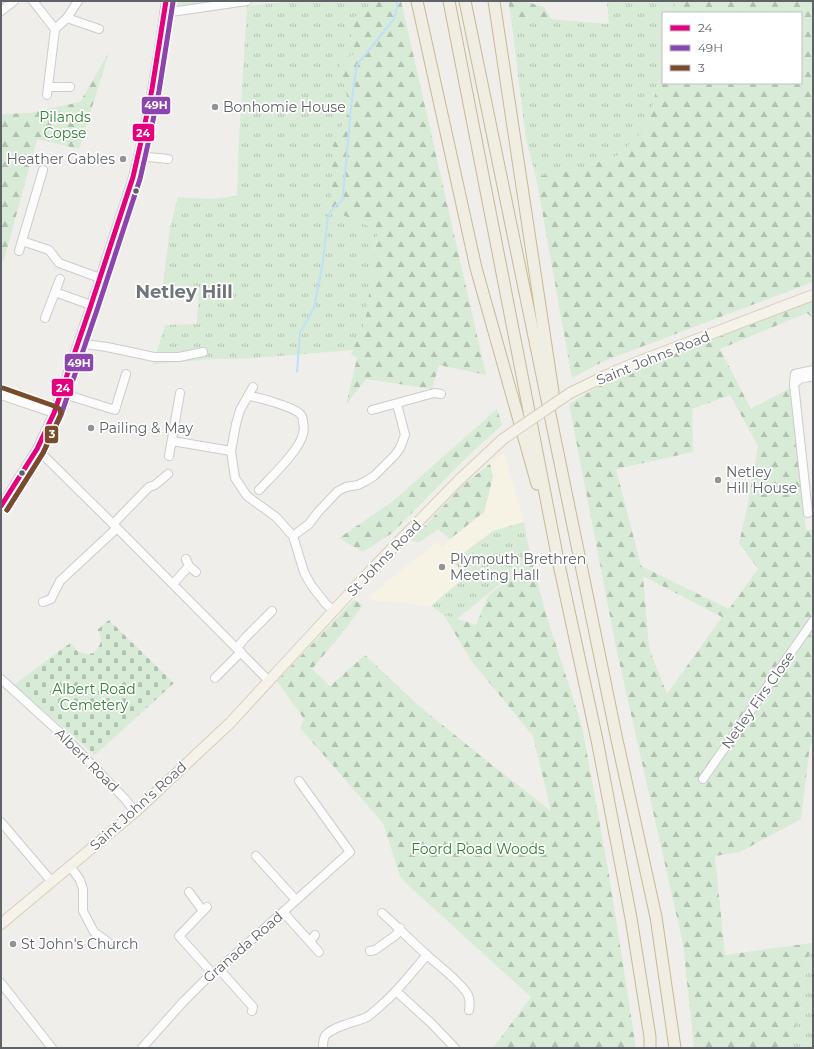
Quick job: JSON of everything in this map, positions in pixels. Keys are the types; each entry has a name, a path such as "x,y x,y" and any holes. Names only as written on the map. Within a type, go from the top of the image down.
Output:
{"highway":[{"path":"417,1 476,268 558,560"},
{"path":"449,1 558,560 597,740 631,918 650,1048"},
{"path":"465,1 617,740 656,917 675,1048"},
{"path":"494,1 572,517"}],"main road":[{"name":"Saint Johns Road","path":"503,439 570,393 618,370 813,295"},
{"name":"St Johns Road","path":"269,680 373,568 458,481 503,439"},
{"name":"Saint John's Road","path":"1,924 135,812 230,723 269,680"}],"street":[{"path":"1,11 14,1"},
{"path":"33,1 55,29"},
{"path":"70,87 48,91 55,29 67,18 78,1"},
{"path":"1,506 37,449 54,413 133,177 154,76 166,1"},
{"path":"164,13 247,1"},
{"path":"67,18 99,29"},
{"path":"138,156 168,159"},
{"path":"19,251 43,170"},
{"path":"22,240 49,250 59,263 100,278"},
{"path":"45,318 60,279"},
{"path":"55,292 91,305"},
{"path":"78,343 108,347 154,357 179,357 203,352"},
{"path":"808,513 794,384 795,374 813,370"},
{"path":"61,393 116,410 126,374"},
{"path":"794,384 800,379 813,376"},
{"path":"253,387 240,410 236,424 231,451 235,478 247,496 276,517 293,536 304,572 311,585 326,604 334,611"},
{"path":"170,456 180,393"},
{"path":"372,410 434,393 441,394"},
{"path":"1,395 54,413"},
{"path":"248,396 262,398 287,407 300,413 303,418 303,435 299,443 292,454 259,490"},
{"path":"293,536 309,524 338,491 346,487 358,485 374,476 395,455 406,435 397,404"},
{"path":"172,441 231,451"},
{"path":"37,449 269,680"},
{"path":"50,602 60,581 115,526 149,487 155,485 168,474"},
{"path":"172,584 187,563 196,572"},
{"path":"214,679 239,650 245,638 262,617 272,611"},
{"name":"Netley Firs Close","path":"703,779 813,621"},
{"name":"Albert Road","path":"1,679 68,740 125,799 135,812"},
{"name":"Granada Road","path":"142,1048 183,1002 215,971 350,852 299,781"},
{"path":"1,822 52,882"},
{"path":"255,854 296,900"},
{"path":"70,866 80,880 83,889 83,911 94,932 108,942"},
{"path":"189,892 205,909 177,938 254,1008"},
{"path":"283,912 313,939 319,952"},
{"path":"382,913 464,988 470,1003 468,1010"},
{"path":"370,951 375,950 396,935 400,928"},
{"path":"323,1048 324,1040 328,1032 368,1016 396,991 427,955"},
{"path":"1,982 52,1048"},
{"path":"396,991 431,1023 455,1048"}],"shaded area":[{"path":"504,452 524,522 493,531 453,561 465,577 431,606 372,600 368,597 437,542 443,548 450,539 484,512 493,477 490,464"}],"green space":[{"path":"173,1 200,1 200,3 177,7 173,5"},
{"path":"293,1 380,1 348,21 355,54 339,60 350,109 333,145 378,229 365,323 353,350 153,364 165,325 197,324 199,288 163,284 170,228 178,197 211,199 237,196 247,6"},
{"path":"380,1 401,1 486,375 439,365 432,389 366,379 346,405 357,358 351,354 365,323 378,230 331,210 333,145 350,109 339,60 355,54 348,21"},
{"path":"508,1 527,1 544,7 552,20 511,16"},
{"path":"607,1 676,1 673,12 662,12 662,63 648,127 617,156 577,169 536,177 526,140 511,16 609,24"},
{"path":"676,1 813,1 813,282 604,361 572,378 536,177 577,169 617,156 648,127 662,63 662,84 802,84 802,12 673,12"},
{"name":"Pilands Copse","path":"109,52 79,149 37,139 4,260 1,259 1,114 29,113 80,102"},
{"path":"813,300 813,318 807,313 720,349 751,409 790,388 806,530 813,530 813,742 810,745 801,819 740,852 715,856 725,955 811,943 797,1020 789,1048 694,1048 683,944 617,652 569,404 601,385 649,362","holes":["730,395 758,446 747,509 739,543 758,569 729,609 641,566 616,469 693,452 692,409","643,576 722,617 667,694 649,648"]},
{"path":"497,409 502,425 469,455 392,533 363,552 339,538 392,502"},
{"path":"490,464 493,477 484,512 450,539 438,529 420,542 411,541 463,485"},
{"path":"524,522 531,559 452,623 443,614 431,606 465,577 453,561 493,531"},
{"name":"Foord Road Woods","path":"531,559 546,614 582,726 609,875 636,1048 493,1048 531,997 400,876 383,823 300,728 304,719 277,681 354,600 363,605 312,669 330,686 365,655 419,706 551,811 533,736 473,663 443,614 476,625 488,596"},
{"name":"Albert Road Cemetery","path":"109,620 174,683 95,755 14,685 71,643 78,652 88,654 94,653 101,642 97,630"},
{"path":"811,943 813,943 813,1048 789,1048 797,1020"}],"waterway":[{"path":"297,372 300,333 314,308 323,262 328,215 336,205 342,201 352,98 357,65 394,19 397,1"}],"transit line":[{"name":"24","path":"1,506 37,449 54,413 133,177 152,89 166,1"},
{"name":"49H","path":"7,510 43,453 61,415 140,179 159,91 173,2"},
{"name":"3","path":"3,388 57,407 61,413 43,453 7,510"}],"place":[{"name":"Bonhomie House","path":"215,107"},
{"name":"Heather Gables","path":"123,159"},
{"name":"Pailing & May","path":"91,428"},
{"name":"Netley Hill House","path":"718,480"},
{"name":"Plymouth Brethren Meeting Hall","path":"442,567"},
{"name":"St John's Church","path":"13,944"}],"district":[{"name":"Netley Hill","path":"184,292"}]}
